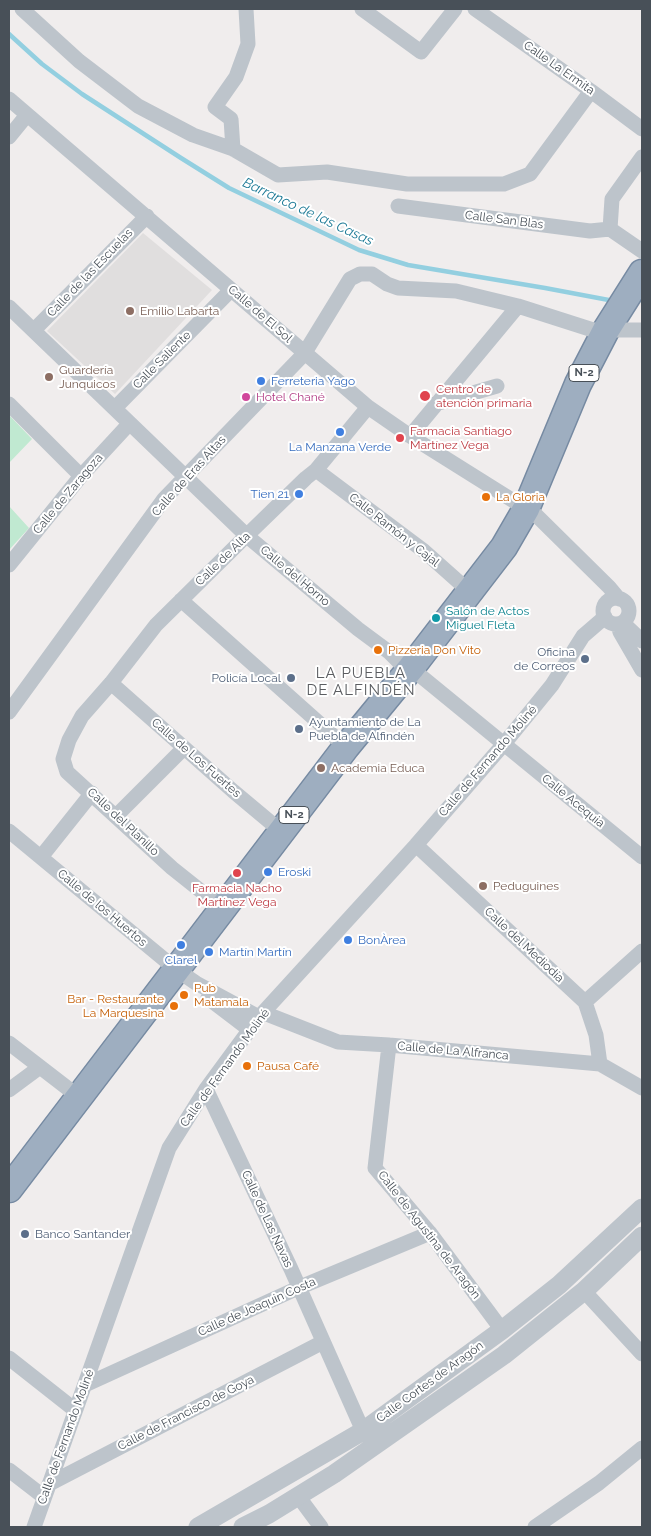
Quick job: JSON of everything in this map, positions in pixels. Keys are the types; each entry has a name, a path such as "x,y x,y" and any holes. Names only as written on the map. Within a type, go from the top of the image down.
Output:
{"highway":[{"name":"N-2","path":"9,1189 79,1097 187,977 220,913 346,747 411,668 504,547 526,509 578,384 610,324 638,281"}],"street":[{"path":"22,9 79,61 138,106 193,135 233,149 278,175 327,172 407,184 504,184 530,174 592,91"},
{"path":"233,149 231,119 216,107 236,77 248,44 246,9"},
{"path":"362,9 421,52 455,9"},
{"name":"Calle La Ermita","path":"475,9 592,91 642,129"},
{"name":"Calle de El Sol","path":"9,99 368,407 410,436 536,515 619,598 626,602 623,619"},
{"path":"9,137 27,116"},
{"path":"642,157 612,199 610,229 642,251"},
{"name":"Calle San Blas","path":"398,206 590,231 610,229"},
{"name":"Calle de las Escuelas","path":"34,330 147,216"},
{"name":"Calle de Eras Altas","path":"9,712 164,499 304,354 350,280 360,274 372,274 398,288 456,291 518,306"},
{"name":"Calle Saliente","path":"115,408 231,290"},
{"name":"Calle del Horno","path":"9,306 247,536 358,629 389,652 399,662 411,668 503,745"},
{"path":"410,436 518,306 593,330 610,324 642,330"},
{"path":"435,404 497,386"},
{"path":"9,404 82,476"},
{"name":"Calle de Alta","path":"82,716 111,683 156,625 316,470 368,407"},
{"name":"Calle de Zaragoza","path":"9,565 82,476 129,424"},
{"name":"Calle Ramón y Cajal","path":"316,470 424,551 470,592"},
{"name":"Calle de Fernando Moliné","path":"619,598 607,602 604,609 623,619"},
{"path":"181,600 346,747"},
{"path":"623,619 642,641"},
{"path":"623,619 620,632 641,665"},
{"name":"Calle de Fernando Moliné","path":"34,1527 169,1148 206,1090 261,1015 416,845 503,745 552,685 583,636 623,619"},
{"name":"Calle de Los Fuertes","path":"111,683 282,832"},
{"name":"Calle del Planillo","path":"82,716 69,740 63,759 67,772 172,868 221,907 220,913"},
{"name":"Calle Acequia","path":"503,745 642,857"},
{"path":"116,816 184,748"},
{"path":"41,857 92,793"},
{"name":"Calle de los Huertos","path":"9,831 187,977 209,999 250,1030"},
{"name":"Calle del Mediodía","path":"416,845 585,1002 596,1035 600,1064"},
{"path":"585,1002 642,951"},
{"name":"Calle de los Huertos","path":"187,977 261,1015"},
{"name":"Calle de La Alfranca","path":"261,1015 338,1042 600,1064 642,1088"},
{"path":"9,1043 79,1097"},
{"name":"Calle de Agustina de Aragón","path":"389,1045 375,1168 430,1233 502,1330"},
{"path":"9,1090 40,1067"},
{"name":"Calle de Las Navas","path":"206,1090 363,1431"},
{"name":"Calle Cortes de Aragón","path":"198,1527 363,1431 502,1330 559,1285 642,1208"},
{"name":"Calle de Joaquin Costa","path":"85,1385 298,1288 430,1233"},
{"name":"Calle Cortes de Aragón","path":"243,1527 334,1474 504,1355 584,1291 642,1236"},
{"path":"584,1291 642,1354"},
{"name":"Calle de Francisco de Goya","path":"47,1490 323,1342"},
{"path":"9,1358 75,1410"},
{"path":"535,1527 599,1483 642,1448"},
{"path":"9,1470 47,1490"},
{"path":"298,1496 321,1527"}],"shaded area":[{"name":"Emilio Labarta","path":"143,233 212,290 115,394 47,331"}],"green space":[{"path":"9,415 32,439 9,463"},
{"path":"9,506 29,528 9,550"}],"waterway":[{"name":"Barranco de las Casas","path":"9,34 42,64 82,94 229,188 359,250 408,265 614,301"}],"place":[{"name":"Emilio Labarta","path":"130,311"},
{"name":"Guardería Junquicos","path":"49,377"},
{"name":"Ferreteria Yago","path":"261,381"},
{"name":"Centro de atención primaria","path":"425,396"},
{"name":"Hotel Chané","path":"246,397"},
{"name":"La Manzana Verde","path":"340,432"},
{"name":"Farmacia Santiago Martínez Vega","path":"400,438"},
{"name":"Tien 21","path":"299,494"},
{"name":"La Gloria","path":"486,497"},
{"name":"Salón de Actos Miguel Fleta","path":"436,618"},
{"name":"Pizzeria Don Vito","path":"378,650"},
{"name":"Oficina de Correos","path":"585,659"},
{"name":"Policía Local","path":"291,678"},
{"name":"Ayuntamiento de La Puebla de Alfindén","path":"299,729"},
{"name":"Academia Educa","path":"321,768"},
{"name":"Eroski","path":"268,872"},
{"name":"Farmacia Nacho Martínez Vega","path":"237,873"},
{"name":"Peduguines","path":"483,886"},
{"name":"BonÀrea","path":"348,940"},
{"name":"Clarel","path":"181,945"},
{"name":"Martín Martín","path":"209,952"},
{"name":"Pub Matamala","path":"184,995"},
{"name":"Bar - Restaurante La Marquesina","path":"174,1006"},
{"name":"Pausa Café","path":"247,1066"},
{"name":"Banco Santander","path":"25,1234"}],"district":[{"name":"LA PUEBLA DE ALFINDÉN","path":"361,682"}]}
